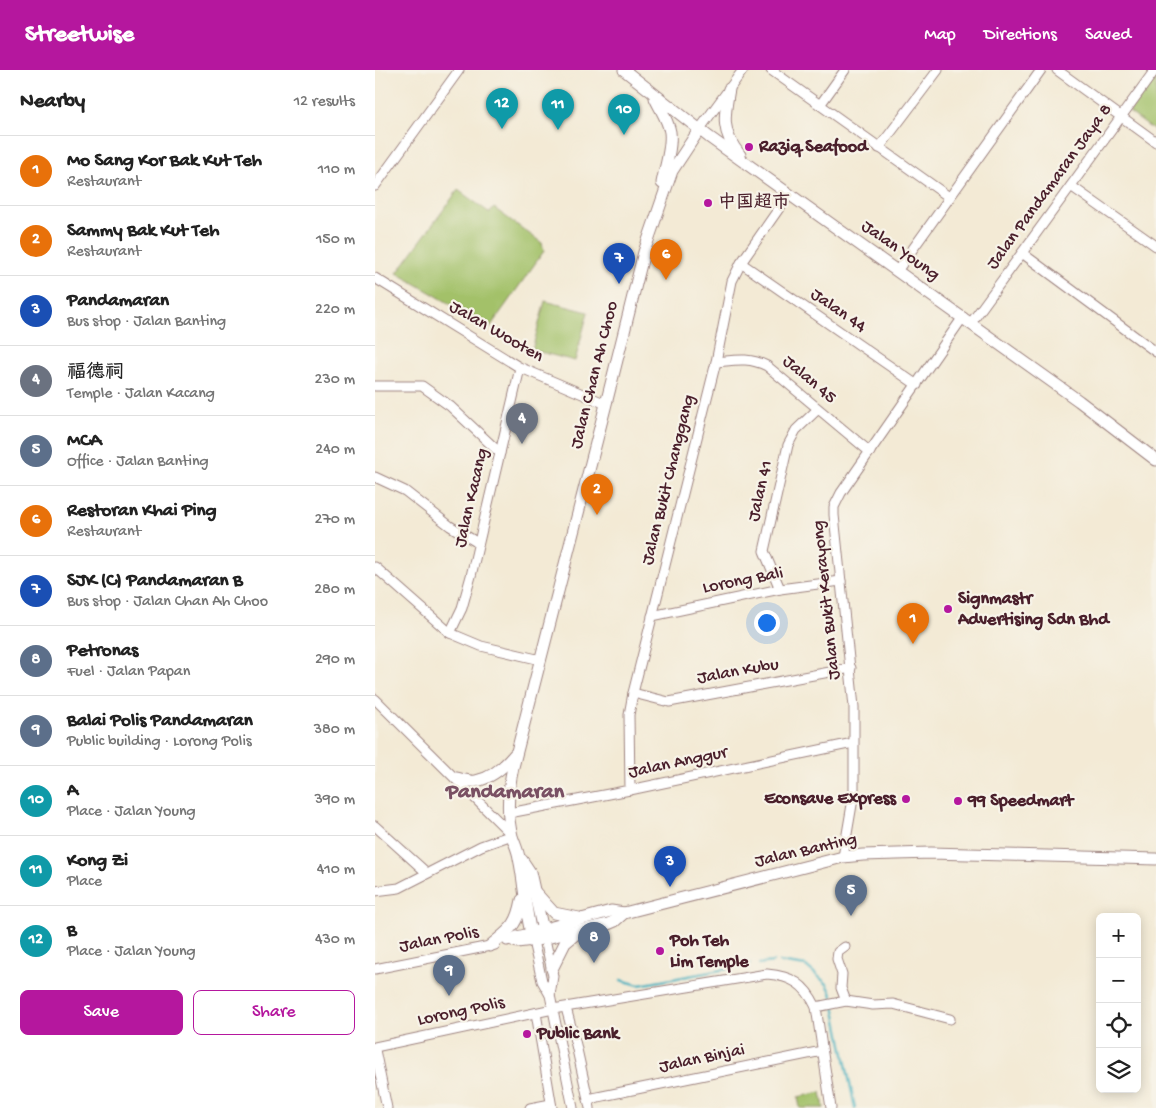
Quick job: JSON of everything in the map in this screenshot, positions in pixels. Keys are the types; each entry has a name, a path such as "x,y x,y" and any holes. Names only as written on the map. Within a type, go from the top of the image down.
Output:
{"main road":[{"name":"Jalan Young","path":"624,70 699,130 967,320 1156,460"},
{"path":"729,89 725,112 725,126 735,150 748,164"},
{"path":"653,94 670,132 670,142 655,216"},
{"name":"Jalan Chan Ah Choo","path":"529,891 530,872 519,857 512,835 509,813 509,788 517,752 644,252 672,171 699,130"},
{"path":"456,778 474,781 489,776 507,764 517,752"},
{"name":"Jalan Banting","path":"531,937 581,925 611,911 624,913 843,857 863,854 931,853 1156,859"},
{"path":"529,891 554,913 581,925 565,943 552,975"},
{"path":"529,891 544,934"},
{"path":"529,891 531,937"},
{"path":"490,946 514,925 529,891"}],"street":[{"path":"375,186 459,70"},
{"path":"699,130 743,70"},
{"path":"771,70 949,197"},
{"path":"819,105 845,70"},
{"path":"879,148 937,70"},
{"path":"897,270 1041,70"},
{"path":"1057,70 1156,142"},
{"name":"Jalan Pandamaran Jaya 8","path":"967,320 1022,253 1155,70"},
{"path":"1071,186 1156,246"},
{"name":"Jalan Bukit Changgang","path":"630,790 629,715 633,692 716,362 733,281 741,263 789,194"},
{"path":"1022,253 1156,352"},
{"name":"Jalan 44","path":"741,263 917,385"},
{"name":"Jalan Wooten","path":"375,278 520,368 606,404"},
{"name":"Jalan Bukit Kerayong","path":"843,857 854,793 854,707 833,515 834,507 841,493 917,385 967,320"},
{"name":"Jalan 45","path":"716,362 745,359 756,360 767,366 870,452"},
{"name":"Jalan Kacang","path":"450,633 462,608 520,368"},
{"path":"375,386 422,386 450,406 500,453"},
{"name":"Jalan 41","path":"780,589 764,551 789,445 796,430 818,409"},
{"path":"375,477 405,491 450,526 478,543"},
{"path":"375,567 450,633 481,646 541,660"},
{"name":"Lorong Bali","path":"652,616 780,589 841,581"},
{"name":"Jalan Kubu","path":"633,692 669,702 851,668"},
{"path":"375,699 512,835 481,846 399,888 375,891"},
{"name":"Jalan Anggur","path":"509,813 630,790 853,743"},
{"path":"375,826 427,873"},
{"path":"544,934 552,975 550,995"},
{"name":"Jalan Polis","path":"375,969 490,946 517,936 531,937"},
{"path":"531,937 542,981 550,995 573,1108"},
{"path":"842,1001 842,974 837,958 838,952 845,947"},
{"name":"Lorong Polis","path":"375,1048 553,1009 767,974 782,975 798,983 811,996 816,1007"},
{"path":"831,1108 816,1007 842,1001 873,1005 893,1004 950,1019"},
{"path":"566,1008 589,1103"},
{"path":"529,1108 551,1106 536,1013"},
{"path":"375,1048 387,1108"},
{"name":"Jalan Binjai","path":"589,1103 822,1051"}],"green space":[{"path":"1156,74 1156,132 1129,112"},
{"path":"458,190 490,213 494,208 542,243 544,251 490,327 397,273"},
{"path":"545,301 588,312 575,361 532,350"},
{"path":"821,1092 824,1108 800,1108 798,1097"}],"waterway":[{"path":"759,964 773,962"},
{"path":"779,962 806,966 827,984 831,992 855,1108"},
{"path":"739,967 750,964"},
{"path":"621,980 639,985 732,968"}],"place":[{"name":"B","path":"502,129"},
{"name":"Kong Zi","path":"558,130"},
{"name":"A","path":"624,135"},
{"name":"Raziq Seafood","path":"749,147"},
{"name":"中国超市","path":"708,203"},
{"name":"Restoran Khai Ping","path":"666,280"},
{"name":"SJK (C) Pandamaran B","path":"619,284"},
{"name":"福德祠","path":"522,444"},
{"name":"Sammy Bak Kut Teh","path":"597,515"},
{"name":"Signmastr Advertising Sdn Bhd","path":"948,609"},
{"name":"Mo Sang Kor Bak Kut Teh","path":"913,644"},
{"name":"Econsave Express","path":"906,799"},
{"name":"99 Speedmart","path":"958,801"},
{"name":"Pandamaran","path":"670,887"},
{"name":"MCA","path":"851,916"},
{"name":"Poh Teh Lim Temple","path":"660,951"},
{"name":"Petronas","path":"594,963"},
{"name":"Balai Polis Pandamaran","path":"449,996"},
{"name":"Public Bank","path":"527,1034"}],"district":[{"name":"Pandamaran","path":"505,793"}]}
